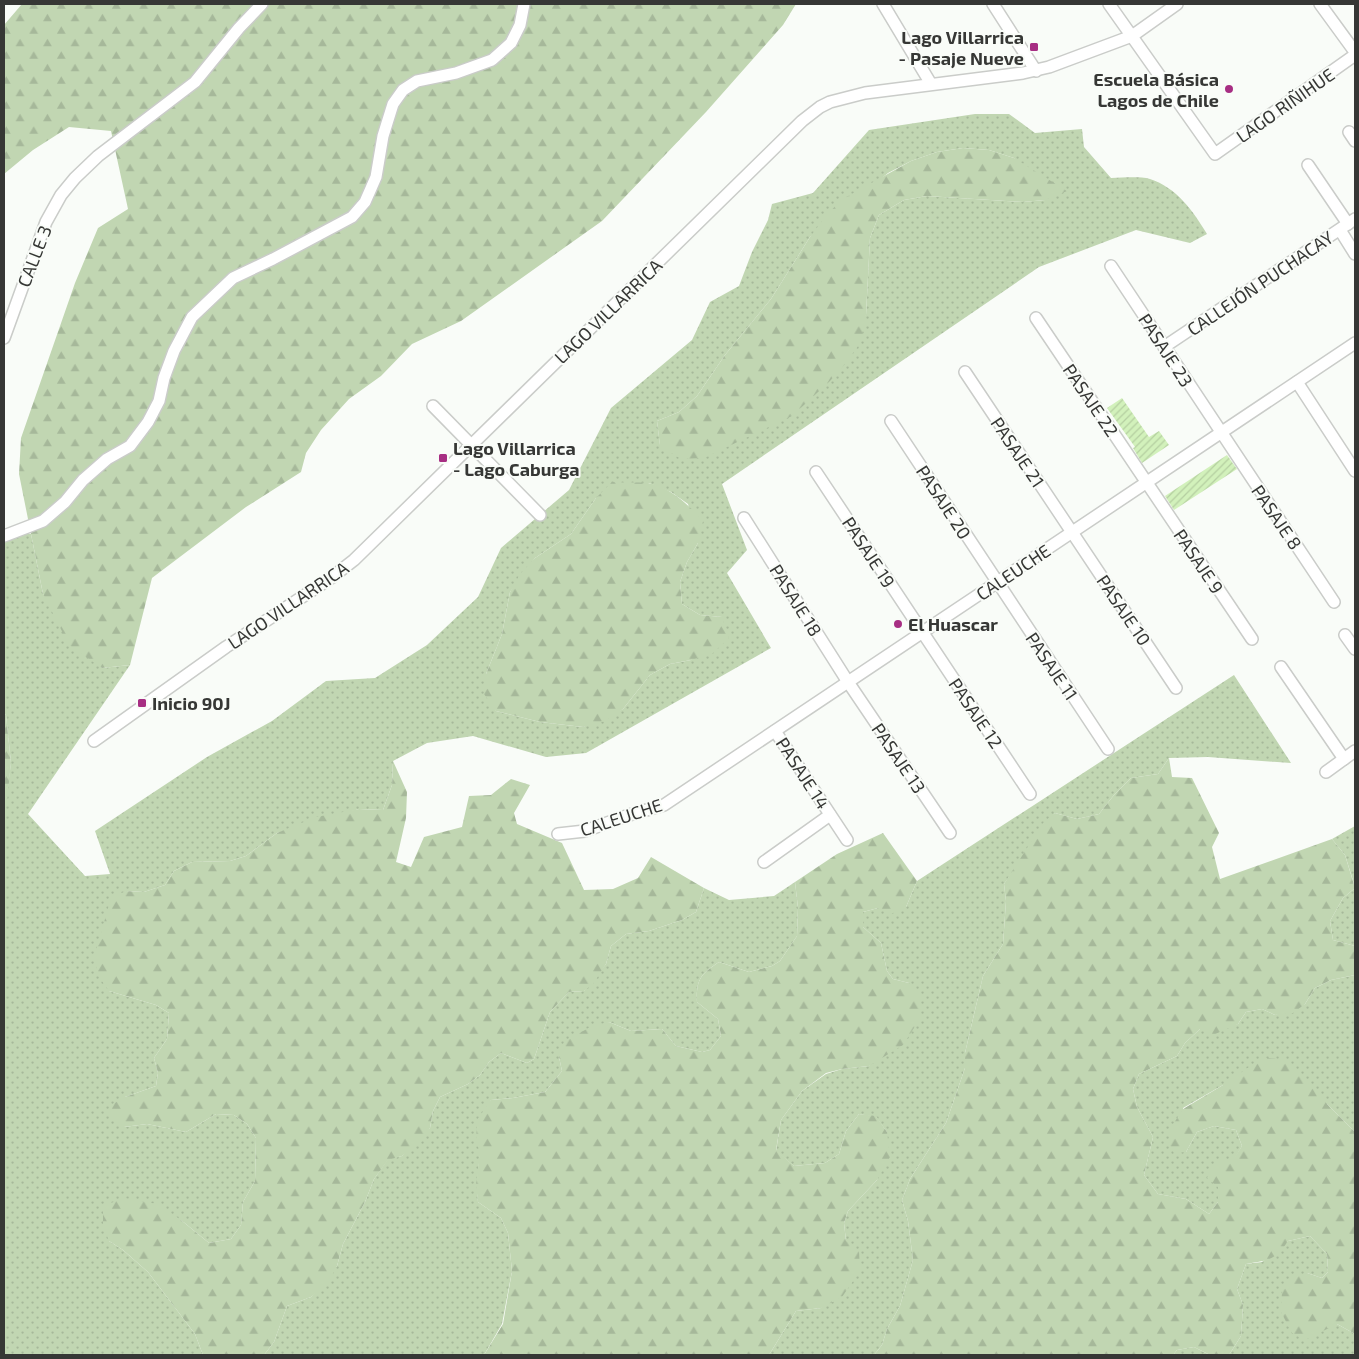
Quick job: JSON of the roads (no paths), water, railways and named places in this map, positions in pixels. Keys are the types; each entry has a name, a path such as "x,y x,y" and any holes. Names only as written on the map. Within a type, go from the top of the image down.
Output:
{"street":[{"name":"CALLE 3","path":"4,338 46,222 61,196 75,178 98,156 195,82 239,28 262,4"},
{"path":"4,536 43,521 65,502 84,480 107,459 130,446 148,422 159,401 164,378 174,351 192,317 233,278 352,217 365,202 376,177 383,136 393,104 403,90 416,81 456,73 492,60 511,42 520,25 524,4"},
{"path":"883,4 931,84"},
{"path":"994,4 1036,71"},
{"path":"1109,4 1132,36"},
{"name":"LAGO VILLARRICA","path":"94,740 226,647 331,578 354,560 809,114 830,102 865,93 1036,71 1132,36 1178,4"},
{"path":"1320,4 1355,54"},
{"name":"LAGO RIÑIHUE","path":"1132,36 1215,154 1355,54"},
{"path":"1308,165 1348,224 1355,254"},
{"name":"CALLEJÓN PUCHACAY","path":"1164,347 1348,224"},
{"name":"PASAJE 23","path":"1111,266 1221,433"},
{"name":"PASAJE 22","path":"1036,318 1147,483"},
{"name":"CALEUCHE","path":"558,834 585,832 629,815 664,805 1355,343"},
{"name":"PASAJE 21","path":"965,372 1071,533"},
{"path":"1297,382 1355,471"},
{"path":"433,406 540,515"},
{"name":"PASAJE 20","path":"891,421 997,583"},
{"name":"PASAJE 8","path":"1221,433 1334,602"},
{"name":"PASAJE 19","path":"816,472 922,633"},
{"name":"PASAJE 9","path":"1147,483 1252,639"},
{"name":"PASAJE 18","path":"744,518 848,682"},
{"name":"PASAJE 10","path":"1071,533 1176,688"},
{"name":"PASAJE 11","path":"997,583 1108,749"},
{"name":"PASAJE 12","path":"922,633 1030,794"},
{"path":"1345,635 1355,649"},
{"path":"1281,668 1344,759"},
{"name":"PASAJE 13","path":"848,682 950,833"},
{"name":"PASAJE 14","path":"775,731 847,840"},
{"path":"1326,772 1355,751"},
{"name":"PASAJE 14","path":"764,862 830,814"}],"place":[{"name":"Lago Villarrica - Pasaje Nueve","path":"1034,47"},
{"name":"Escuela Básica Lagos de Chile","path":"1229,89"},
{"name":"Lago Villarrica - Lago Caburga","path":"443,458"},
{"name":"El Huascar","path":"898,624"},
{"name":"Inicio 90J","path":"142,703"}]}
